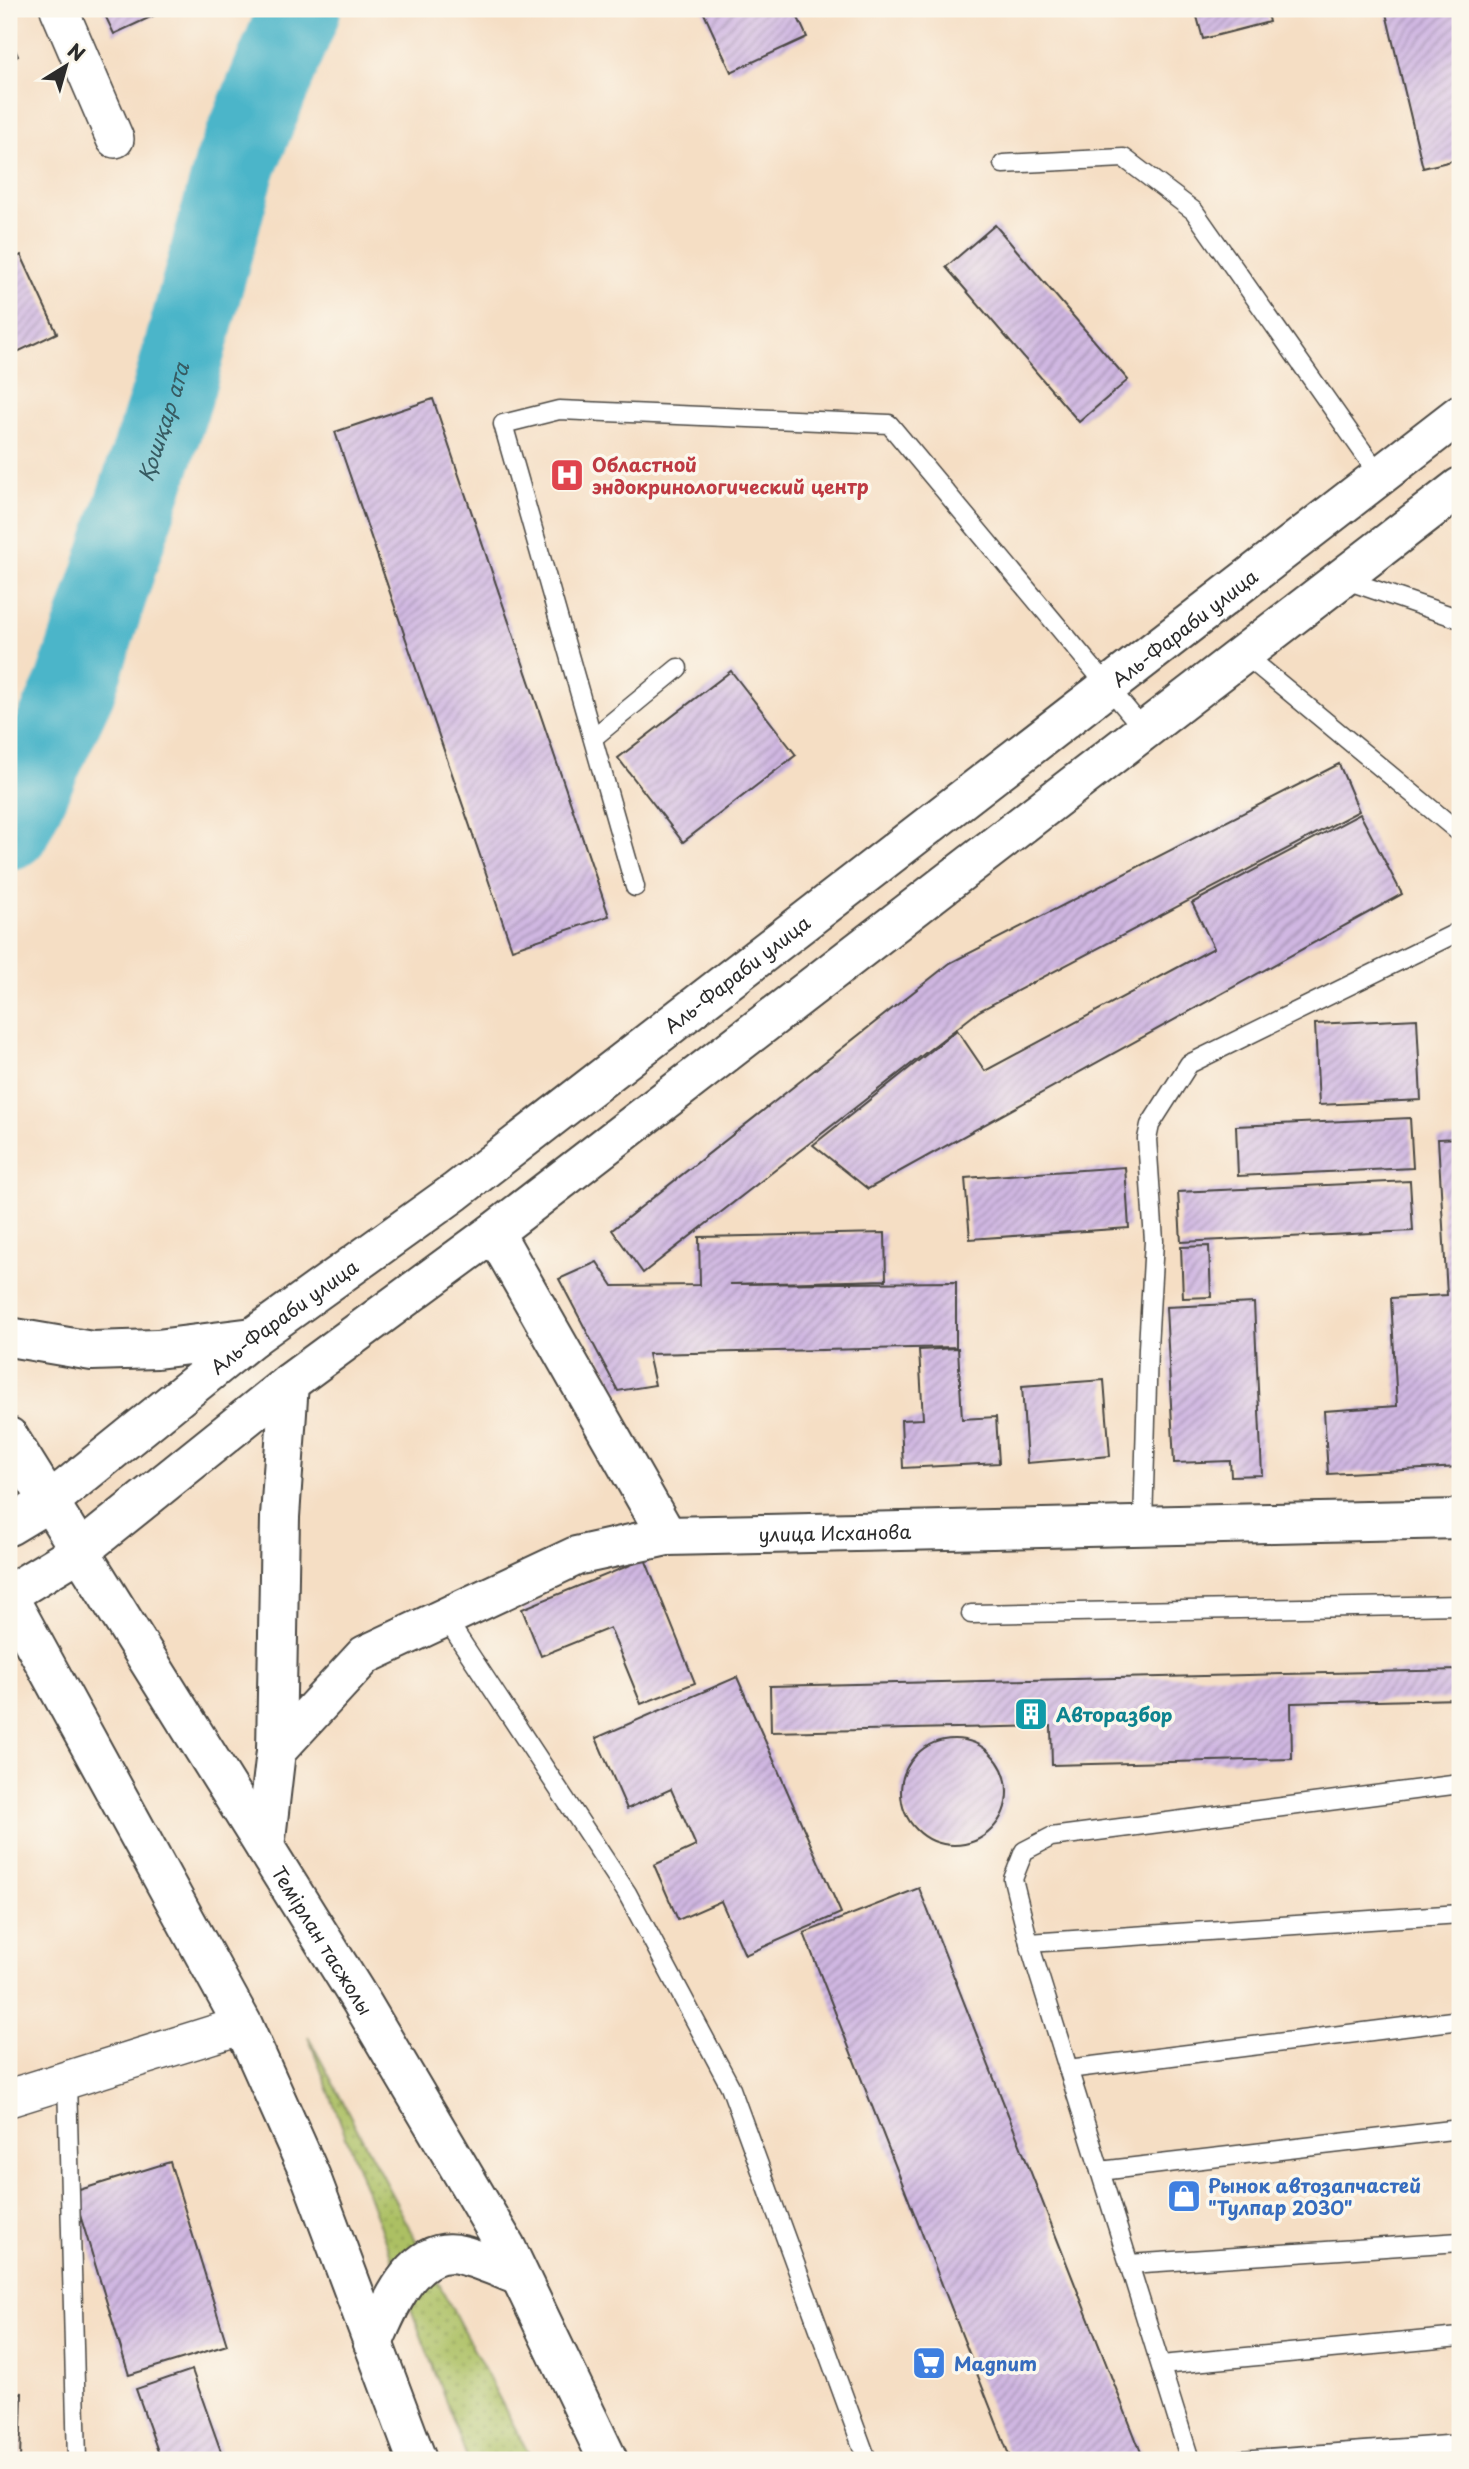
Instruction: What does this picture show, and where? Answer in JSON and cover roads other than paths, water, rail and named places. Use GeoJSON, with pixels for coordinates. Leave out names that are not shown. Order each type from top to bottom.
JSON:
{"type":"FeatureCollection","features":[{"type":"Feature","properties":{"kind":"main road","name":"Аль-Фараби улица"},"geometry":{"type":"LineString","coordinates":[[9,1526],[49,1502],[253,1337],[454,1192],[1460,414]]}},
{"type":"Feature","properties":{"kind":"main road"},"geometry":{"type":"LineString","coordinates":[[417,2460],[311,2177],[243,2025],[9,1596],[80,1550],[289,1383],[494,1232],[1460,488]]}},
{"type":"Feature","properties":{"kind":"main road"},"geometry":{"type":"LineString","coordinates":[[494,1232],[667,1536]]}},
{"type":"Feature","properties":{"kind":"main road"},"geometry":{"type":"LineString","coordinates":[[9,1336],[93,1350],[157,1349],[253,1337]]}},
{"type":"Feature","properties":{"kind":"main road"},"geometry":{"type":"LineString","coordinates":[[265,1847],[276,1751],[279,1517],[289,1383]]}},
{"type":"Feature","properties":{"kind":"main road","name":"Темірлан тасжолы"},"geometry":{"type":"LineString","coordinates":[[9,1437],[362,2003],[506,2247],[608,2460]]}},
{"type":"Feature","properties":{"kind":"main road","name":"улица Исханова"},"geometry":{"type":"LineString","coordinates":[[276,1751],[365,1655],[576,1556],[667,1536],[1460,1519]]}},
{"type":"Feature","properties":{"kind":"main road"},"geometry":{"type":"LineString","coordinates":[[373,2343],[396,2294],[416,2268],[438,2253],[461,2254],[519,2276]]}},
{"type":"Feature","properties":{"kind":"street"},"geometry":{"type":"LineString","coordinates":[[59,9],[115,139]]}},
{"type":"Feature","properties":{"kind":"street"},"geometry":{"type":"LineString","coordinates":[[9,2098],[243,2025]]}},
{"type":"Feature","properties":{"kind":"lane"},"geometry":{"type":"LineString","coordinates":[[1003,164],[1124,158],[1194,211],[1380,476]]}},
{"type":"Feature","properties":{"kind":"lane"},"geometry":{"type":"LineString","coordinates":[[635,887],[503,424],[559,410],[888,424],[1145,731]]}},
{"type":"Feature","properties":{"kind":"lane"},"geometry":{"type":"LineString","coordinates":[[1343,579],[1460,619]]}},
{"type":"Feature","properties":{"kind":"lane"},"geometry":{"type":"LineString","coordinates":[[1244,654],[1460,834]]}},
{"type":"Feature","properties":{"kind":"lane"},"geometry":{"type":"LineString","coordinates":[[593,738],[678,668]]}},
{"type":"Feature","properties":{"kind":"lane"},"geometry":{"type":"LineString","coordinates":[[1143,1525],[1154,1241],[1147,1139],[1150,1125],[1189,1064],[1460,931]]}},
{"type":"Feature","properties":{"kind":"lane"},"geometry":{"type":"LineString","coordinates":[[971,1614],[1460,1605]]}},
{"type":"Feature","properties":{"kind":"lane"},"geometry":{"type":"LineString","coordinates":[[445,1617],[627,1893],[730,2086],[867,2460]]}},
{"type":"Feature","properties":{"kind":"lane"},"geometry":{"type":"LineString","coordinates":[[1190,2460],[1029,1943],[1013,1880],[1024,1851],[1051,1837],[1460,1784]]}},
{"type":"Feature","properties":{"kind":"lane"},"geometry":{"type":"LineString","coordinates":[[1029,1943],[1460,1914]]}},
{"type":"Feature","properties":{"kind":"lane"},"geometry":{"type":"LineString","coordinates":[[1068,2069],[1460,2020]]}},
{"type":"Feature","properties":{"kind":"lane"},"geometry":{"type":"LineString","coordinates":[[67,2080],[77,2460]]}},
{"type":"Feature","properties":{"kind":"lane"},"geometry":{"type":"LineString","coordinates":[[1100,2171],[1460,2129]]}},
{"type":"Feature","properties":{"kind":"lane"},"geometry":{"type":"LineString","coordinates":[[1129,2264],[1460,2242]]}},
{"type":"Feature","properties":{"kind":"lane"},"geometry":{"type":"LineString","coordinates":[[1161,2365],[1460,2337]]}},
{"type":"Feature","properties":{"kind":"lane"},"geometry":{"type":"LineString","coordinates":[[1240,2460],[1460,2444]]}},
{"type":"Feature","properties":{"kind":"waterway","name":"Қошқар ата"},"geometry":{"type":"LineString","coordinates":[[9,829],[75,688],[172,395],[235,166],[300,9]]}},
{"type":"Feature","properties":{"kind":"place","name":"Областной эндокринологический центр"},"geometry":{"type":"Point","coordinates":[567,475]}},
{"type":"Feature","properties":{"kind":"place","name":"Авторазбор"},"geometry":{"type":"Point","coordinates":[1031,1714]}},
{"type":"Feature","properties":{"kind":"place","name":"Рынок автозапчастей \"Тулпар 2030\""},"geometry":{"type":"Point","coordinates":[1184,2196]}},
{"type":"Feature","properties":{"kind":"place","name":"Magnum"},"geometry":{"type":"Point","coordinates":[929,2363]}}]}
